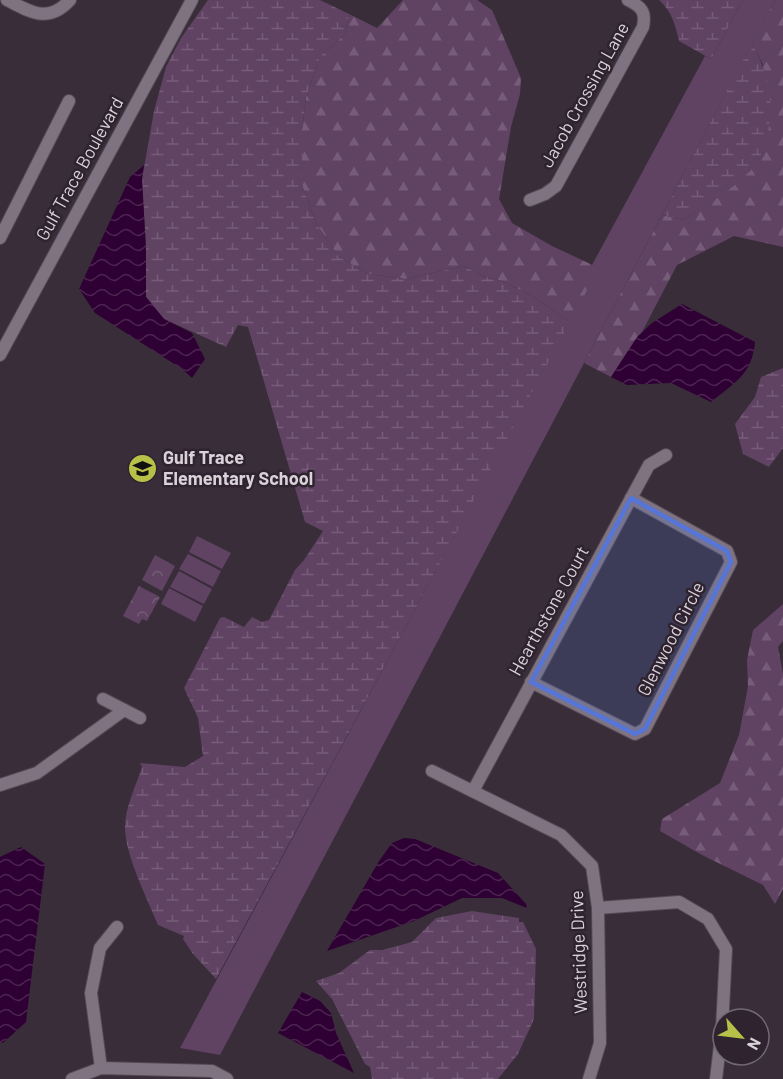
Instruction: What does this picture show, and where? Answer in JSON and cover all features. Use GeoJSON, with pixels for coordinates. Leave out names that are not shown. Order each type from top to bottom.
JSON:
{"type":"FeatureCollection","features":[{"type":"Feature","properties":{"kind":"street"},"geometry":{"type":"LineString","coordinates":[[7,0],[34,14],[45,15],[54,12],[70,0]]}},
{"type":"Feature","properties":{"kind":"street","name":"Gulf Trace Boulevard"},"geometry":{"type":"LineString","coordinates":[[0,355],[192,0]]}},
{"type":"Feature","properties":{"kind":"street","name":"Jacob Crossing Lane"},"geometry":{"type":"LineString","coordinates":[[531,200],[556,186],[643,27],[645,16],[640,6],[628,0]]}},
{"type":"Feature","properties":{"kind":"street"},"geometry":{"type":"LineString","coordinates":[[0,238],[69,101]]}},
{"type":"Feature","properties":{"kind":"street","name":"Hearthstone Court"},"geometry":{"type":"LineString","coordinates":[[473,791],[649,465],[666,455]]}},
{"type":"Feature","properties":{"kind":"street","name":"Glenwood Circle"},"geometry":{"type":"LineString","coordinates":[[531,682],[635,734],[645,729],[731,562],[728,551],[631,498]]}},
{"type":"Feature","properties":{"kind":"street"},"geometry":{"type":"LineString","coordinates":[[103,699],[140,718]]}},
{"type":"Feature","properties":{"kind":"street"},"geometry":{"type":"LineString","coordinates":[[0,785],[37,772],[124,710]]}},
{"type":"Feature","properties":{"kind":"street","name":"Westridge Drive"},"geometry":{"type":"LineString","coordinates":[[432,771],[561,836],[592,866],[598,908],[600,1043],[589,1079]]}},
{"type":"Feature","properties":{"kind":"street"},"geometry":{"type":"LineString","coordinates":[[598,908],[680,902],[708,919],[726,949],[722,1029],[716,1079]]}},
{"type":"Feature","properties":{"kind":"street"},"geometry":{"type":"LineString","coordinates":[[100,1068],[91,993],[100,948],[117,927]]}},
{"type":"Feature","properties":{"kind":"street"},"geometry":{"type":"LineString","coordinates":[[72,1079],[100,1068],[212,1071],[227,1079]]}},
{"type":"Feature","properties":{"kind":"highlighted area"},"geometry":{"type":"Polygon","coordinates":[[[631,498],[727,551],[731,562],[645,729],[635,734],[531,682],[631,498]]]}},
{"type":"Feature","properties":{"kind":"green space"},"geometry":{"type":"Polygon","coordinates":[[[208,0],[320,0],[349,14],[345,34],[320,57],[306,97],[302,130],[302,185],[316,223],[338,256],[368,274],[405,279],[464,266],[532,296],[570,322],[216,979],[193,954],[183,939],[184,936],[158,925],[137,876],[129,850],[125,827],[127,812],[142,767],[140,763],[185,767],[203,756],[198,718],[184,688],[220,618],[224,617],[244,627],[252,617],[262,622],[269,620],[295,570],[323,531],[305,522],[248,327],[238,325],[226,347],[164,319],[146,297],[142,179],[154,111],[166,67],[181,38],[208,0]]]}},
{"type":"Feature","properties":{"kind":"green space"},"geometry":{"type":"Polygon","coordinates":[[[403,0],[477,0],[492,10],[521,78],[520,94],[511,127],[499,199],[512,223],[552,246],[599,268],[570,322],[532,296],[464,266],[405,279],[368,274],[338,256],[316,223],[302,185],[302,130],[306,97],[320,57],[345,34],[349,14],[377,28],[403,0]]]}},
{"type":"Feature","properties":{"kind":"green space"},"geometry":{"type":"Polygon","coordinates":[[[659,0],[743,0],[711,59],[679,41],[672,19],[659,0]]]}},
{"type":"Feature","properties":{"kind":"green space"},"geometry":{"type":"Polygon","coordinates":[[[743,0],[775,0],[220,1055],[180,1048],[598,268],[592,265],[705,56],[711,59],[743,0]]]}},
{"type":"Feature","properties":{"kind":"green space"},"geometry":{"type":"Polygon","coordinates":[[[775,0],[783,0],[783,247],[734,236],[677,265],[642,332],[611,377],[584,363],[662,215],[684,220],[723,194],[751,170],[763,65],[752,43],[775,0]]]}},
{"type":"Feature","properties":{"kind":"green space"},"geometry":{"type":"Polygon","coordinates":[[[752,43],[763,67],[770,100],[767,137],[759,158],[751,170],[736,184],[684,220],[662,215],[752,43]]]}},
{"type":"Feature","properties":{"kind":"green space"},"geometry":{"type":"Polygon","coordinates":[[[783,368],[783,448],[769,467],[743,454],[735,424],[755,397],[761,377],[783,368]]]}},
{"type":"Feature","properties":{"kind":"green space"},"geometry":{"type":"Polygon","coordinates":[[[197,536],[231,553],[222,569],[189,552],[197,536]]]}},
{"type":"Feature","properties":{"kind":"green space"},"geometry":{"type":"Polygon","coordinates":[[[188,554],[221,571],[213,587],[179,569],[188,554]]]}},
{"type":"Feature","properties":{"kind":"green space"},"geometry":{"type":"Polygon","coordinates":[[[155,555],[175,566],[162,591],[142,580],[155,555]]]}},
{"type":"Feature","properties":{"kind":"green space"},"geometry":{"type":"Polygon","coordinates":[[[179,571],[212,589],[204,604],[170,587],[179,571]]]}},
{"type":"Feature","properties":{"kind":"green space"},"geometry":{"type":"Polygon","coordinates":[[[139,586],[160,597],[147,621],[142,619],[139,624],[123,616],[139,586]]]}},
{"type":"Feature","properties":{"kind":"green space"},"geometry":{"type":"Polygon","coordinates":[[[169,588],[203,606],[195,622],[161,604],[169,588]]]}},
{"type":"Feature","properties":{"kind":"green space"},"geometry":{"type":"Polygon","coordinates":[[[783,604],[783,641],[778,647],[783,674],[783,889],[775,904],[763,885],[660,831],[662,819],[720,783],[739,735],[748,686],[747,660],[753,630],[783,604]]]}},
{"type":"Feature","properties":{"kind":"green space"},"geometry":{"type":"Polygon","coordinates":[[[472,911],[519,918],[519,922],[523,922],[536,949],[534,1019],[518,1054],[498,1079],[372,1079],[370,1067],[365,1064],[332,999],[316,981],[339,973],[370,950],[382,950],[412,942],[436,918],[472,911]]]}},
{"type":"Feature","properties":{"kind":"water"},"geometry":{"type":"Polygon","coordinates":[[[144,165],[142,179],[146,297],[164,319],[192,333],[205,359],[192,378],[182,369],[95,313],[79,289],[130,177],[144,165]]]}},
{"type":"Feature","properties":{"kind":"water"},"geometry":{"type":"Polygon","coordinates":[[[682,304],[755,342],[746,370],[711,402],[671,383],[627,385],[611,377],[637,337],[652,323],[682,304]]]}},
{"type":"Feature","properties":{"kind":"water"},"geometry":{"type":"Polygon","coordinates":[[[404,838],[415,839],[498,873],[527,908],[502,898],[462,898],[414,921],[327,951],[379,861],[392,843],[404,838]]]}},
{"type":"Feature","properties":{"kind":"water"},"geometry":{"type":"Polygon","coordinates":[[[21,847],[45,864],[26,1022],[3,1043],[0,1042],[0,857],[21,847]]]}},
{"type":"Feature","properties":{"kind":"water"},"geometry":{"type":"Polygon","coordinates":[[[302,992],[320,1001],[331,1013],[336,1033],[354,1073],[278,1033],[302,992]]]}},
{"type":"Feature","properties":{"kind":"place","name":"Gulf Trace Elementary School"},"geometry":{"type":"Point","coordinates":[142,468]}}]}
